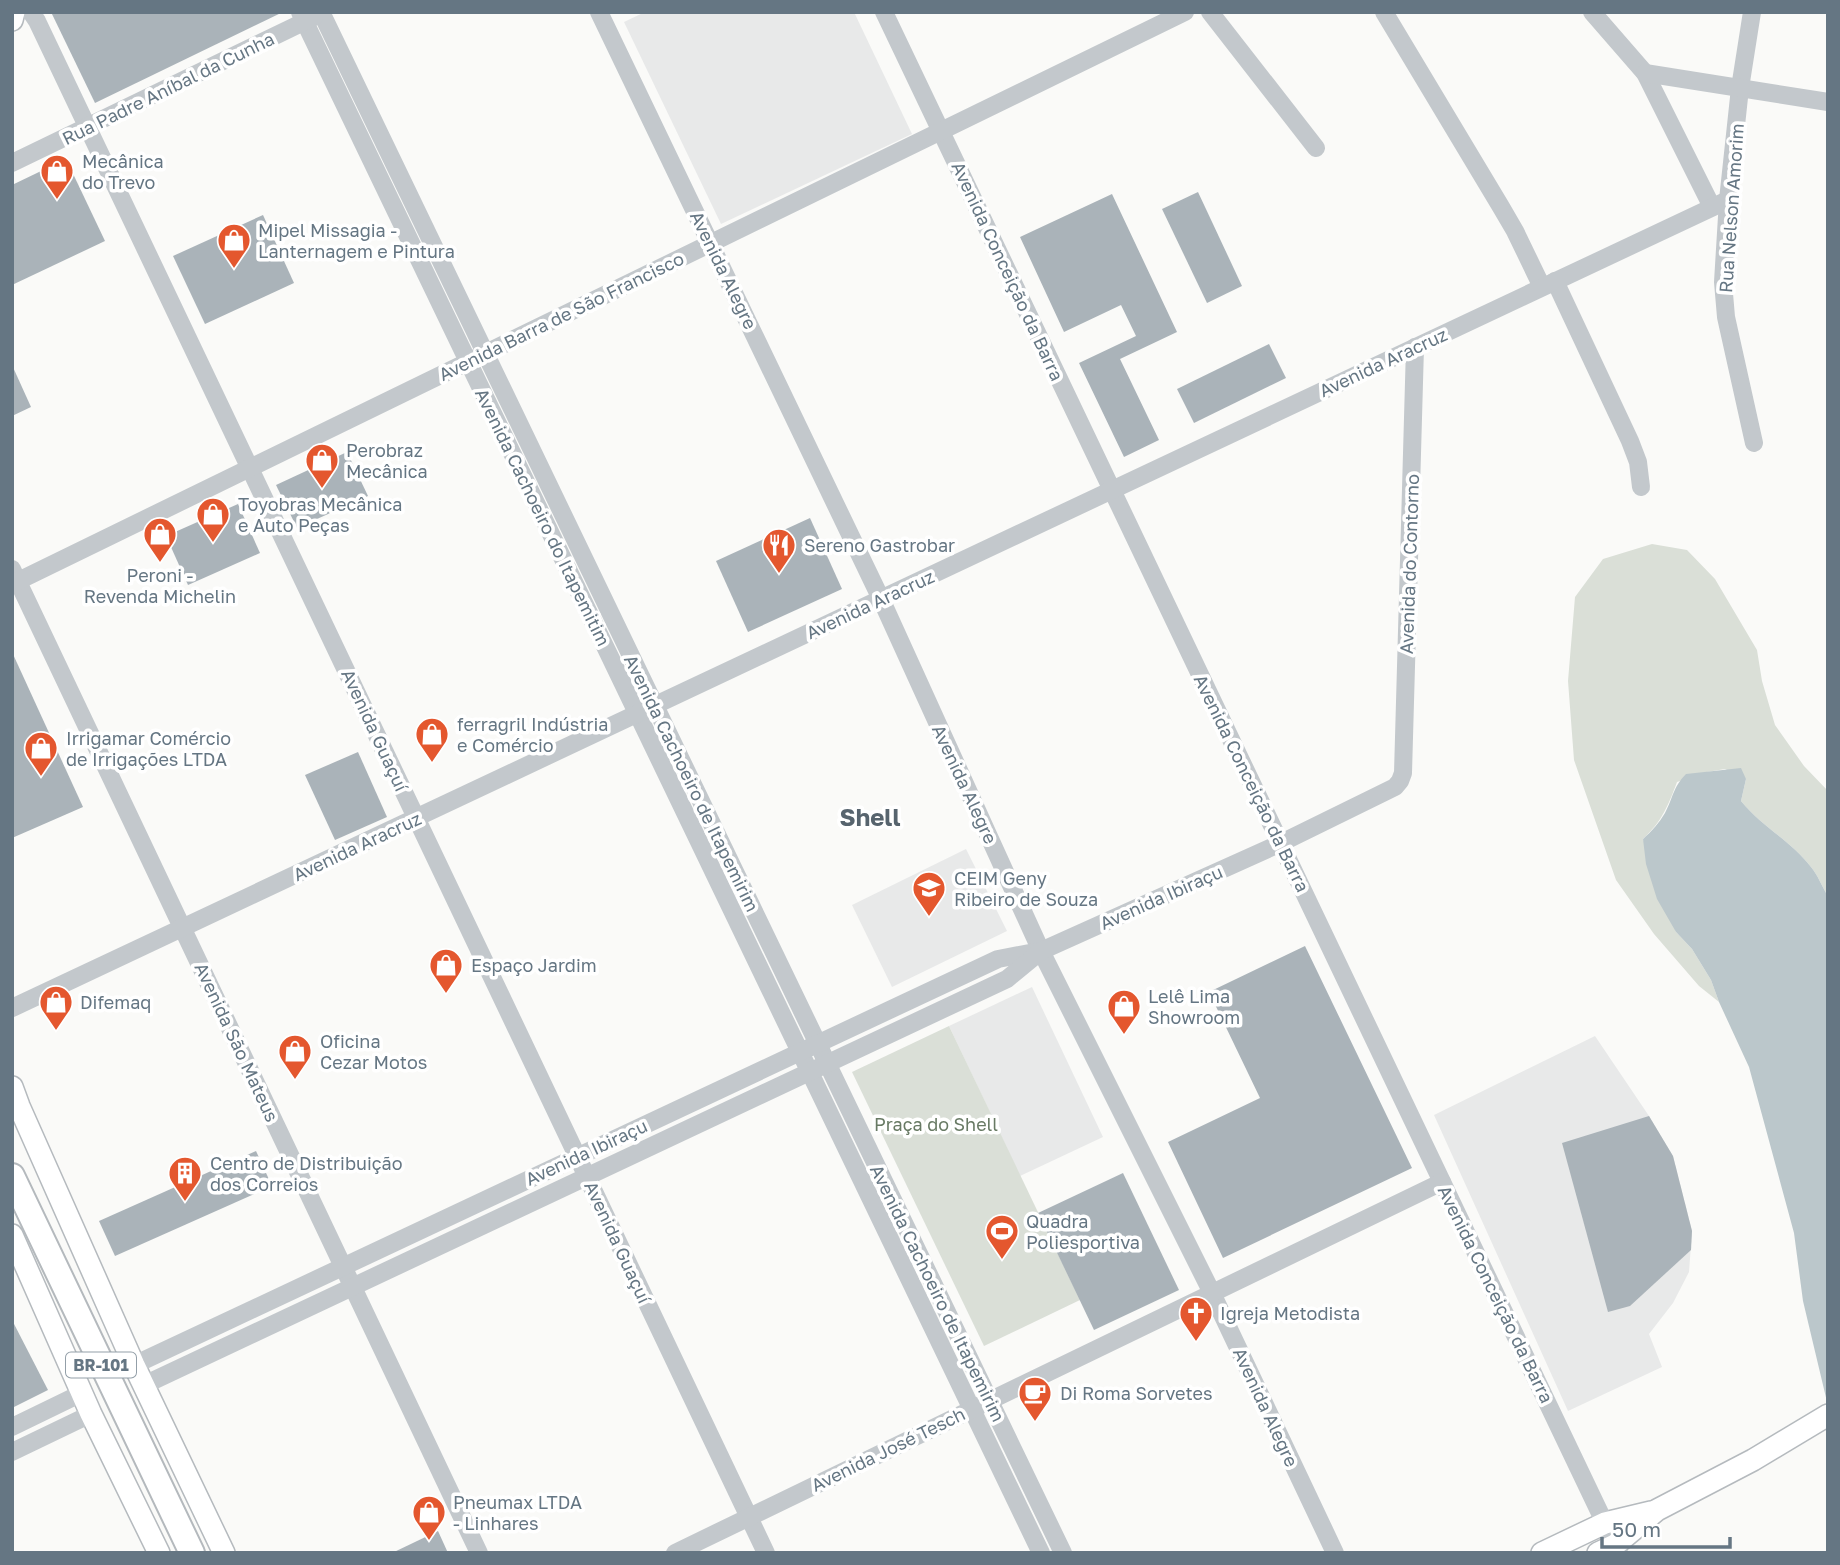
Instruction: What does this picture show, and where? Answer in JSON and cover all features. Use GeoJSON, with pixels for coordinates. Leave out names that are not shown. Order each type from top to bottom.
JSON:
{"type":"FeatureCollection","features":[{"type":"Feature","properties":{"kind":"highway","name":"BR-101"},"geometry":{"type":"LineString","coordinates":[[12,1176],[192,1553]]}},
{"type":"Feature","properties":{"kind":"main road"},"geometry":{"type":"LineString","coordinates":[[12,20],[13,12]]}},
{"type":"Feature","properties":{"kind":"main road"},"geometry":{"type":"LineString","coordinates":[[12,1087],[134,1364],[224,1553]]}},
{"type":"Feature","properties":{"kind":"main road"},"geometry":{"type":"LineString","coordinates":[[12,1235],[91,1414],[159,1553]]}},
{"type":"Feature","properties":{"kind":"main road"},"geometry":{"type":"LineString","coordinates":[[1542,1553],[1605,1523],[1657,1510],[1753,1460],[1828,1415]]}},
{"type":"Feature","properties":{"kind":"main road"},"geometry":{"type":"LineString","coordinates":[[1611,1550],[1657,1510]]}},
{"type":"Feature","properties":{"kind":"street","name":"Avenida Alegre"},"geometry":{"type":"LineString","coordinates":[[599,12],[881,599],[1041,951],[1212,1293],[1335,1553]]}},
{"type":"Feature","properties":{"kind":"street","name":"Avenida Conceição da Barra"},"geometry":{"type":"LineString","coordinates":[[884,12],[1605,1523],[1611,1550]]}},
{"type":"Feature","properties":{"kind":"street","name":"Avenida Barra de São Francisco"},"geometry":{"type":"LineString","coordinates":[[14,578],[250,468],[1185,12]]}},
{"type":"Feature","properties":{"kind":"street"},"geometry":{"type":"LineString","coordinates":[[1210,12],[1316,148]]}},
{"type":"Feature","properties":{"kind":"street"},"geometry":{"type":"LineString","coordinates":[[1384,12],[1548,284],[1630,441],[1638,462],[1641,487]]}},
{"type":"Feature","properties":{"kind":"street"},"geometry":{"type":"LineString","coordinates":[[1592,12],[1646,73],[1720,203]]}},
{"type":"Feature","properties":{"kind":"street","name":"Rua Nelson Amorim"},"geometry":{"type":"LineString","coordinates":[[1752,12],[1720,203],[1726,317],[1754,443]]}},
{"type":"Feature","properties":{"kind":"street","name":"Rua Padre Aníbal da Cunha"},"geometry":{"type":"LineString","coordinates":[[12,163],[314,14]]}},
{"type":"Feature","properties":{"kind":"street","name":"Avenida Cachoeiro de Itapemirim"},"geometry":{"type":"LineString","coordinates":[[314,14],[485,354],[1063,1553]]}},
{"type":"Feature","properties":{"kind":"street","name":"Avenida Cachoeiro do Itapemitim"},"geometry":{"type":"LineString","coordinates":[[314,14],[468,362],[1041,1553]]}},
{"type":"Feature","properties":{"kind":"street","name":"Avenida Guaçuí"},"geometry":{"type":"LineString","coordinates":[[34,17],[766,1553]]}},
{"type":"Feature","properties":{"kind":"street"},"geometry":{"type":"LineString","coordinates":[[1646,73],[1828,102]]}},
{"type":"Feature","properties":{"kind":"street","name":"Avenida Aracruz"},"geometry":{"type":"LineString","coordinates":[[12,1008],[1720,203]]}},
{"type":"Feature","properties":{"kind":"street","name":"Avenida do Contorno"},"geometry":{"type":"LineString","coordinates":[[1400,781],[1403,774],[1415,347]]}},
{"type":"Feature","properties":{"kind":"street","name":"Avenida São Mateus"},"geometry":{"type":"LineString","coordinates":[[14,578],[479,1553]]}},
{"type":"Feature","properties":{"kind":"street","name":"Avenida Ibiraçu"},"geometry":{"type":"LineString","coordinates":[[134,1364],[998,959],[1041,951],[1281,843],[1395,787],[1400,781]]}},
{"type":"Feature","properties":{"kind":"street","name":"Avenida Ibiraçu"},"geometry":{"type":"LineString","coordinates":[[144,1385],[1007,979],[1041,951]]}},
{"type":"Feature","properties":{"kind":"street","name":"Avenida José Tesch"},"geometry":{"type":"LineString","coordinates":[[675,1553],[1442,1182]]}},
{"type":"Feature","properties":{"kind":"street"},"geometry":{"type":"LineString","coordinates":[[12,1427],[82,1393]]}},
{"type":"Feature","properties":{"kind":"street"},"geometry":{"type":"LineString","coordinates":[[12,1452],[91,1414]]}},
{"type":"Feature","properties":{"kind":"shaded area"},"geometry":{"type":"Polygon","coordinates":[[[645,12],[854,12],[912,134],[721,224],[624,22],[645,12]]]}},
{"type":"Feature","properties":{"kind":"shaded area"},"geometry":{"type":"Polygon","coordinates":[[[1741,768],[1746,779],[1741,801],[1803,858],[1828,896],[1828,1406],[1803,1301],[1794,1233],[1749,1067],[1711,980],[1692,949],[1676,932],[1657,899],[1646,864],[1643,839],[1663,817],[1676,788],[1686,774],[1741,768]]]}},
{"type":"Feature","properties":{"kind":"shaded area","name":"CEIM Geny Ribeiro de Souza"},"geometry":{"type":"Polygon","coordinates":[[[966,849],[1007,931],[892,987],[852,905],[966,849]]]}},
{"type":"Feature","properties":{"kind":"shaded area"},"geometry":{"type":"Polygon","coordinates":[[[1032,987],[1103,1137],[1020,1176],[949,1026],[1032,987]]]}},
{"type":"Feature","properties":{"kind":"shaded area"},"geometry":{"type":"Polygon","coordinates":[[[1595,1036],[1673,1156],[1692,1231],[1689,1272],[1673,1303],[1649,1334],[1662,1367],[1568,1411],[1434,1115],[1595,1036]]]}},
{"type":"Feature","properties":{"kind":"green space"},"geometry":{"type":"Polygon","coordinates":[[[1652,544],[1687,550],[1715,579],[1757,650],[1762,681],[1775,725],[1804,766],[1828,791],[1828,896],[1803,858],[1741,801],[1746,779],[1725,769],[1677,782],[1664,813],[1643,839],[1676,932],[1692,949],[1711,980],[1719,1002],[1699,986],[1654,934],[1616,880],[1574,760],[1568,681],[1575,597],[1603,559],[1652,544]]]}},
{"type":"Feature","properties":{"kind":"green space","name":"Praça do Shell"},"geometry":{"type":"Polygon","coordinates":[[[949,1026],[1080,1300],[984,1346],[852,1072],[949,1026]]]}},
{"type":"Feature","properties":{"kind":"building"},"geometry":{"type":"Polygon","coordinates":[[[51,12],[283,12],[95,103],[51,12]]]}},
{"type":"Feature","properties":{"kind":"building","name":"Mecânica do Trevo"},"geometry":{"type":"Polygon","coordinates":[[[66,159],[105,241],[12,285],[12,185],[66,159]]]}},
{"type":"Feature","properties":{"kind":"building"},"geometry":{"type":"Polygon","coordinates":[[[1198,192],[1242,286],[1207,303],[1162,209],[1198,192]]]}},
{"type":"Feature","properties":{"kind":"building"},"geometry":{"type":"Polygon","coordinates":[[[1112,194],[1177,332],[1120,359],[1159,440],[1124,457],[1079,363],[1136,336],[1121,305],[1064,332],[1020,237],[1112,194]]]}},
{"type":"Feature","properties":{"kind":"building","name":"Mipel Missagia - Lanternagem e Pintura"},"geometry":{"type":"Polygon","coordinates":[[[263,215],[294,283],[205,324],[173,256],[263,215]]]}},
{"type":"Feature","properties":{"kind":"building"},"geometry":{"type":"Polygon","coordinates":[[[1269,344],[1286,378],[1194,423],[1177,389],[1269,344]]]}},
{"type":"Feature","properties":{"kind":"building"},"geometry":{"type":"Polygon","coordinates":[[[12,365],[31,407],[12,416],[12,365]]]}},
{"type":"Feature","properties":{"kind":"building","name":"Perobraz Mecânica"},"geometry":{"type":"Polygon","coordinates":[[[347,452],[368,496],[297,528],[276,485],[347,452]]]}},
{"type":"Feature","properties":{"kind":"building","name":"Toyobras Mecânica e Auto Peças"},"geometry":{"type":"Polygon","coordinates":[[[238,504],[260,553],[188,585],[166,536],[238,504]]]}},
{"type":"Feature","properties":{"kind":"building","name":"Sereno Gastrobar"},"geometry":{"type":"Polygon","coordinates":[[[810,518],[842,589],[748,632],[716,561],[810,518]]]}},
{"type":"Feature","properties":{"kind":"building","name":"Irrigamar Comércio de Irrigações LTDA"},"geometry":{"type":"Polygon","coordinates":[[[12,652],[83,807],[12,838],[12,652]]]}},
{"type":"Feature","properties":{"kind":"building"},"geometry":{"type":"Polygon","coordinates":[[[358,752],[387,817],[335,840],[305,775],[358,752]]]}},
{"type":"Feature","properties":{"kind":"building"},"geometry":{"type":"Polygon","coordinates":[[[1305,946],[1412,1168],[1223,1258],[1168,1142],[1260,1098],[1209,992],[1305,946]]]}},
{"type":"Feature","properties":{"kind":"building"},"geometry":{"type":"Polygon","coordinates":[[[1649,1116],[1673,1156],[1692,1231],[1691,1250],[1630,1306],[1608,1312],[1562,1143],[1649,1116]]]}},
{"type":"Feature","properties":{"kind":"building","name":"Centro de Distribuição dos Correios"},"geometry":{"type":"Polygon","coordinates":[[[256,1151],[272,1186],[115,1256],[99,1221],[256,1151]]]}},
{"type":"Feature","properties":{"kind":"building"},"geometry":{"type":"Polygon","coordinates":[[[1123,1173],[1179,1290],[1094,1330],[1038,1213],[1123,1173]]]}},
{"type":"Feature","properties":{"kind":"building"},"geometry":{"type":"Polygon","coordinates":[[[12,1320],[48,1390],[12,1408],[12,1320]]]}},
{"type":"Feature","properties":{"kind":"building","name":"Pneumax LTDA - Linhares"},"geometry":{"type":"Polygon","coordinates":[[[438,1531],[448,1553],[392,1553],[438,1531]]]}},
{"type":"Feature","properties":{"kind":"place","name":"Mecânica do Trevo"},"geometry":{"type":"Point","coordinates":[57,201]}},
{"type":"Feature","properties":{"kind":"place","name":"Mipel Missagia - Lanternagem e Pintura"},"geometry":{"type":"Point","coordinates":[234,270]}},
{"type":"Feature","properties":{"kind":"place","name":"Perobraz Mecânica"},"geometry":{"type":"Point","coordinates":[322,490]}},
{"type":"Feature","properties":{"kind":"place","name":"Toyobras Mecânica e Auto Peças"},"geometry":{"type":"Point","coordinates":[213,544]}},
{"type":"Feature","properties":{"kind":"place","name":"Peroni - Revenda Michelin"},"geometry":{"type":"Point","coordinates":[160,564]}},
{"type":"Feature","properties":{"kind":"place","name":"Sereno Gastrobar"},"geometry":{"type":"Point","coordinates":[779,575]}},
{"type":"Feature","properties":{"kind":"place","name":"ferragril Indústria e Comércio"},"geometry":{"type":"Point","coordinates":[432,764]}},
{"type":"Feature","properties":{"kind":"place","name":"Irrigamar Comércio de Irrigações LTDA"},"geometry":{"type":"Point","coordinates":[41,778]}},
{"type":"Feature","properties":{"kind":"place","name":"CEIM Geny Ribeiro de Souza"},"geometry":{"type":"Point","coordinates":[929,918]}},
{"type":"Feature","properties":{"kind":"place","name":"Espaço Jardim"},"geometry":{"type":"Point","coordinates":[446,995]}},
{"type":"Feature","properties":{"kind":"place","name":"Difemaq"},"geometry":{"type":"Point","coordinates":[56,1032]}},
{"type":"Feature","properties":{"kind":"place","name":"Lelê Lima Showroom"},"geometry":{"type":"Point","coordinates":[1124,1036]}},
{"type":"Feature","properties":{"kind":"place","name":"Oficina Cezar Motos"},"geometry":{"type":"Point","coordinates":[295,1081]}},
{"type":"Feature","properties":{"kind":"place","name":"Centro de Distribuição dos Correios"},"geometry":{"type":"Point","coordinates":[185,1203]}},
{"type":"Feature","properties":{"kind":"place","name":"Quadra Poliesportiva"},"geometry":{"type":"Point","coordinates":[1002,1261]}},
{"type":"Feature","properties":{"kind":"place","name":"Igreja Metodista"},"geometry":{"type":"Point","coordinates":[1196,1343]}},
{"type":"Feature","properties":{"kind":"place","name":"Di Roma Sorvetes"},"geometry":{"type":"Point","coordinates":[1035,1423]}},
{"type":"Feature","properties":{"kind":"place","name":"Pneumax LTDA - Linhares"},"geometry":{"type":"Point","coordinates":[429,1542]}},
{"type":"Feature","properties":{"kind":"district","name":"Shell"},"geometry":{"type":"Point","coordinates":[870,816]}}]}
